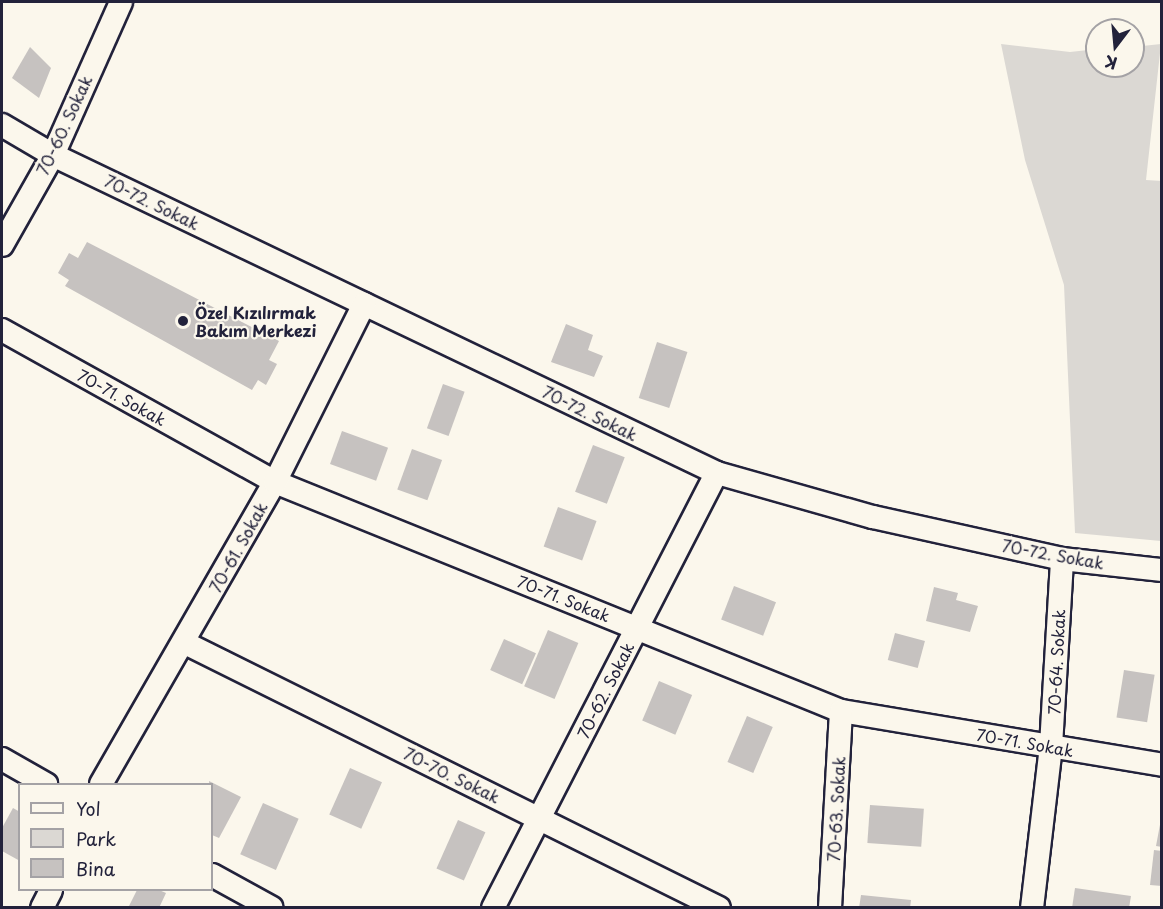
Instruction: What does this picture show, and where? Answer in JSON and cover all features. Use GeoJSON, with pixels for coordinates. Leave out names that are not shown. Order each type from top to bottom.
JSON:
{"type":"FeatureCollection","features":[{"type":"Feature","properties":{"kind":"street","name":"70-60. Sokak"},"geometry":{"type":"LineString","coordinates":[[2,245],[53,155],[121,2]]}},
{"type":"Feature","properties":{"kind":"street","name":"70-72. Sokak"},"geometry":{"type":"LineString","coordinates":[[2,125],[53,155],[717,473],[873,517],[1062,559],[1161,570]]}},
{"type":"Feature","properties":{"kind":"street","name":"70-61. Sokak"},"geometry":{"type":"LineString","coordinates":[[102,783],[275,482],[364,304]]}},
{"type":"Feature","properties":{"kind":"street","name":"70-71. Sokak"},"geometry":{"type":"LineString","coordinates":[[2,330],[275,482],[841,711],[1161,765]]}},
{"type":"Feature","properties":{"kind":"street","name":"70-62. Sokak"},"geometry":{"type":"LineString","coordinates":[[493,908],[717,473]]}},
{"type":"Feature","properties":{"kind":"street","name":"70-64. Sokak"},"geometry":{"type":"LineString","coordinates":[[1032,908],[1051,746],[1062,559]]}},
{"type":"Feature","properties":{"kind":"street","name":"70-70. Sokak"},"geometry":{"type":"LineString","coordinates":[[184,643],[719,908]]}},
{"type":"Feature","properties":{"kind":"street","name":"70-63. Sokak"},"geometry":{"type":"LineString","coordinates":[[830,908],[841,711]]}},
{"type":"Feature","properties":{"kind":"street"},"geometry":{"type":"LineString","coordinates":[[2,759],[44,783]]}},
{"type":"Feature","properties":{"kind":"street"},"geometry":{"type":"LineString","coordinates":[[213,875],[272,908]]}},
{"type":"Feature","properties":{"kind":"street"},"geometry":{"type":"LineString","coordinates":[[42,908],[50,891]]}},
{"type":"Feature","properties":{"kind":"green space"},"geometry":{"type":"Polygon","coordinates":[[[1001,44],[1070,52],[1085,50],[1085,78],[1145,78],[1145,46],[1161,44],[1146,180],[1162,181],[1161,541],[1075,533],[1064,285],[1025,160],[1001,44]]]}},
{"type":"Feature","properties":{"kind":"building"},"geometry":{"type":"Polygon","coordinates":[[[30,47],[51,68],[39,98],[12,78],[30,47]]]}},
{"type":"Feature","properties":{"kind":"building","name":"Özel Kızılırmak Bakım Merkezi"},"geometry":{"type":"Polygon","coordinates":[[[87,242],[279,341],[269,360],[277,364],[266,385],[258,380],[252,390],[65,286],[69,280],[58,273],[69,253],[78,258],[87,242]]]}},
{"type":"Feature","properties":{"kind":"building"},"geometry":{"type":"Polygon","coordinates":[[[566,324],[593,335],[588,350],[603,356],[594,377],[551,362],[566,324]]]}},
{"type":"Feature","properties":{"kind":"building"},"geometry":{"type":"Polygon","coordinates":[[[657,342],[687,352],[669,408],[639,398],[657,342]]]}},
{"type":"Feature","properties":{"kind":"building"},"geometry":{"type":"Polygon","coordinates":[[[443,384],[465,392],[449,436],[427,428],[443,384]]]}},
{"type":"Feature","properties":{"kind":"building"},"geometry":{"type":"Polygon","coordinates":[[[342,431],[388,448],[376,481],[330,464],[342,431]]]}},
{"type":"Feature","properties":{"kind":"building"},"geometry":{"type":"Polygon","coordinates":[[[593,445],[625,457],[607,504],[575,492],[593,445]]]}},
{"type":"Feature","properties":{"kind":"building"},"geometry":{"type":"Polygon","coordinates":[[[412,449],[442,460],[427,500],[397,489],[412,449]]]}},
{"type":"Feature","properties":{"kind":"building"},"geometry":{"type":"Polygon","coordinates":[[[558,507],[597,521],[582,560],[544,546],[558,507]]]}},
{"type":"Feature","properties":{"kind":"building"},"geometry":{"type":"Polygon","coordinates":[[[734,586],[776,602],[763,636],[721,620],[734,586]]]}},
{"type":"Feature","properties":{"kind":"building"},"geometry":{"type":"Polygon","coordinates":[[[934,587],[958,593],[956,600],[978,606],[970,632],[926,621],[934,587]]]}},
{"type":"Feature","properties":{"kind":"building"},"geometry":{"type":"Polygon","coordinates":[[[548,630],[578,643],[555,699],[524,686],[548,630]]]}},
{"type":"Feature","properties":{"kind":"building"},"geometry":{"type":"Polygon","coordinates":[[[895,633],[925,641],[918,668],[888,660],[895,633]]]}},
{"type":"Feature","properties":{"kind":"building"},"geometry":{"type":"Polygon","coordinates":[[[504,639],[536,653],[522,684],[490,670],[504,639]]]}},
{"type":"Feature","properties":{"kind":"building"},"geometry":{"type":"Polygon","coordinates":[[[1124,670],[1155,675],[1147,722],[1116,717],[1124,670]]]}},
{"type":"Feature","properties":{"kind":"building"},"geometry":{"type":"Polygon","coordinates":[[[659,681],[692,695],[675,735],[642,721],[659,681]]]}},
{"type":"Feature","properties":{"kind":"building"},"geometry":{"type":"Polygon","coordinates":[[[747,716],[773,727],[753,773],[727,762],[747,716]]]}},
{"type":"Feature","properties":{"kind":"building"},"geometry":{"type":"Polygon","coordinates":[[[350,768],[382,782],[361,829],[329,815],[350,768]]]}},
{"type":"Feature","properties":{"kind":"building"},"geometry":{"type":"Polygon","coordinates":[[[213,783],[241,797],[219,838],[213,835],[213,783]]]}},
{"type":"Feature","properties":{"kind":"building"},"geometry":{"type":"Polygon","coordinates":[[[263,803],[299,819],[276,870],[240,854],[263,803]]]}},
{"type":"Feature","properties":{"kind":"building"},"geometry":{"type":"Polygon","coordinates":[[[870,805],[924,809],[921,847],[867,843],[870,805]]]}},
{"type":"Feature","properties":{"kind":"building"},"geometry":{"type":"Polygon","coordinates":[[[13,808],[18,811],[18,860],[2,851],[2,828],[13,808]]]}},
{"type":"Feature","properties":{"kind":"building"},"geometry":{"type":"Polygon","coordinates":[[[1162,814],[1162,847],[1156,846],[1162,814]]]}},
{"type":"Feature","properties":{"kind":"building"},"geometry":{"type":"Polygon","coordinates":[[[458,820],[485,832],[464,881],[436,868],[458,820]]]}},
{"type":"Feature","properties":{"kind":"building"},"geometry":{"type":"Polygon","coordinates":[[[1154,850],[1162,851],[1162,886],[1150,885],[1154,850]]]}},
{"type":"Feature","properties":{"kind":"building"},"geometry":{"type":"Polygon","coordinates":[[[1075,888],[1131,896],[1129,908],[1072,908],[1075,888]]]}},
{"type":"Feature","properties":{"kind":"building"},"geometry":{"type":"Polygon","coordinates":[[[136,891],[166,893],[159,908],[128,908],[136,891]]]}},
{"type":"Feature","properties":{"kind":"building"},"geometry":{"type":"Polygon","coordinates":[[[861,895],[911,900],[910,908],[859,908],[861,895]]]}},
{"type":"Feature","properties":{"kind":"place","name":"Özel Kızılırmak Bakım Merkezi"},"geometry":{"type":"Point","coordinates":[183,321]}}]}
